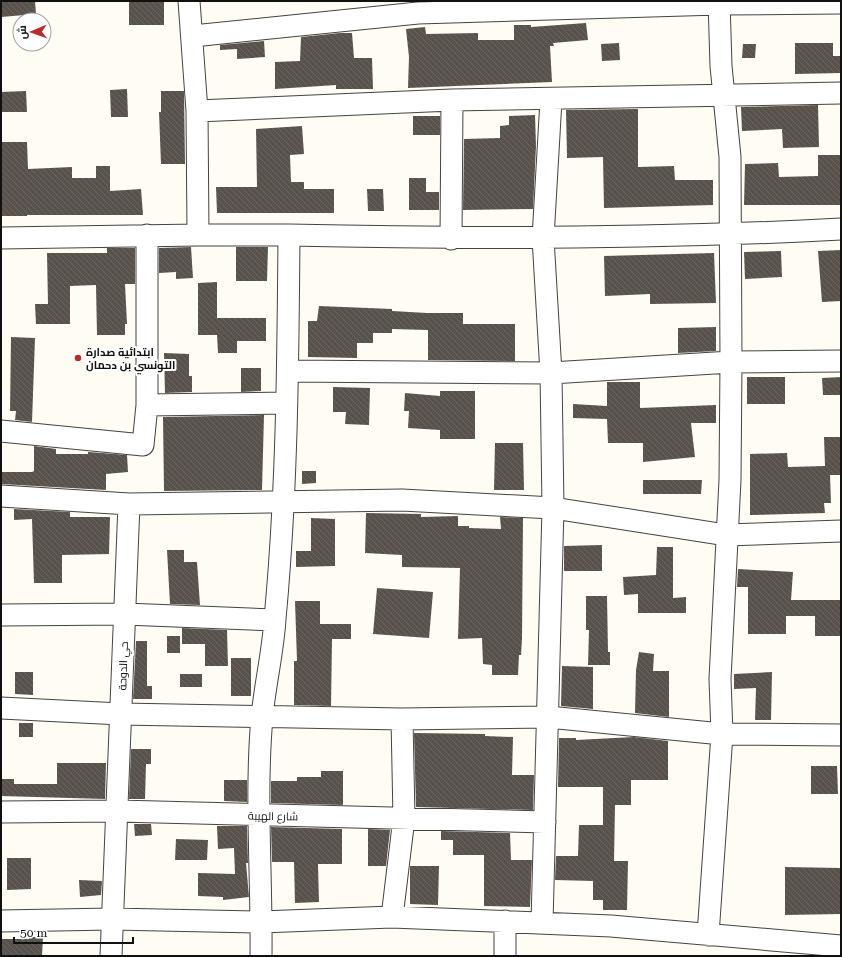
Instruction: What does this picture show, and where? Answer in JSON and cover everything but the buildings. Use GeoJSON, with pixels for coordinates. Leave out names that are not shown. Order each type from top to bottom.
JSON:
{"type":"FeatureCollection","features":[{"type":"Feature","properties":{"kind":"street"},"geometry":{"type":"LineString","coordinates":[[189,1],[193,36],[197,111],[198,235]]}},
{"type":"Feature","properties":{"kind":"street"},"geometry":{"type":"LineString","coordinates":[[193,36],[418,13],[719,3],[841,3]]}},
{"type":"Feature","properties":{"kind":"street"},"geometry":{"type":"LineString","coordinates":[[708,935],[722,734],[720,679],[726,535],[730,480],[732,362],[730,157],[724,95],[719,3]]}},
{"type":"Feature","properties":{"kind":"street"},"geometry":{"type":"LineString","coordinates":[[197,111],[452,100],[551,100],[841,93]]}},
{"type":"Feature","properties":{"kind":"street"},"geometry":{"type":"LineString","coordinates":[[451,239],[452,100]]}},
{"type":"Feature","properties":{"kind":"street"},"geometry":{"type":"LineString","coordinates":[[542,923],[553,508],[551,372],[542,238],[551,100]]}},
{"type":"Feature","properties":{"kind":"street"},"geometry":{"type":"LineString","coordinates":[[1,238],[147,235],[289,235],[451,239],[731,235],[841,229]]}},
{"type":"Feature","properties":{"kind":"street"},"geometry":{"type":"LineString","coordinates":[[1,431],[140,445],[143,444],[145,440],[147,405],[147,235]]}},
{"type":"Feature","properties":{"kind":"street"},"geometry":{"type":"LineString","coordinates":[[261,956],[258,816],[262,716],[275,620],[283,501],[288,371],[289,235]]}},
{"type":"Feature","properties":{"kind":"street"},"geometry":{"type":"LineString","coordinates":[[288,371],[551,372],[732,362],[841,362]]}},
{"type":"Feature","properties":{"kind":"street"},"geometry":{"type":"LineString","coordinates":[[147,405],[286,403]]}},
{"type":"Feature","properties":{"kind":"street"},"geometry":{"type":"LineString","coordinates":[[1,496],[129,504],[402,500],[553,508],[726,535],[841,532]]}},
{"type":"Feature","properties":{"kind":"street","name":"حي الدوحة"},"geometry":{"type":"LineString","coordinates":[[111,956],[118,811],[129,504]]}},
{"type":"Feature","properties":{"kind":"street"},"geometry":{"type":"LineString","coordinates":[[1,615],[125,614],[275,620]]}},
{"type":"Feature","properties":{"kind":"street"},"geometry":{"type":"LineString","coordinates":[[1,708],[121,714],[402,719],[548,717],[722,734],[841,735]]}},
{"type":"Feature","properties":{"kind":"street"},"geometry":{"type":"LineString","coordinates":[[392,917],[404,818],[402,719]]}},
{"type":"Feature","properties":{"kind":"street","name":"شارع الهيبة"},"geometry":{"type":"LineString","coordinates":[[1,812],[118,811],[258,816],[545,822]]}},
{"type":"Feature","properties":{"kind":"street"},"geometry":{"type":"LineString","coordinates":[[1,921],[112,919],[261,922],[392,917],[611,926],[841,946]]}},
{"type":"Feature","properties":{"kind":"street"},"geometry":{"type":"LineString","coordinates":[[505,921],[506,956]]}},
{"type":"Feature","properties":{"kind":"place","name":"ابتدائية صدارة التونسي بن دحمان"},"geometry":{"type":"Point","coordinates":[78,358]}}]}
